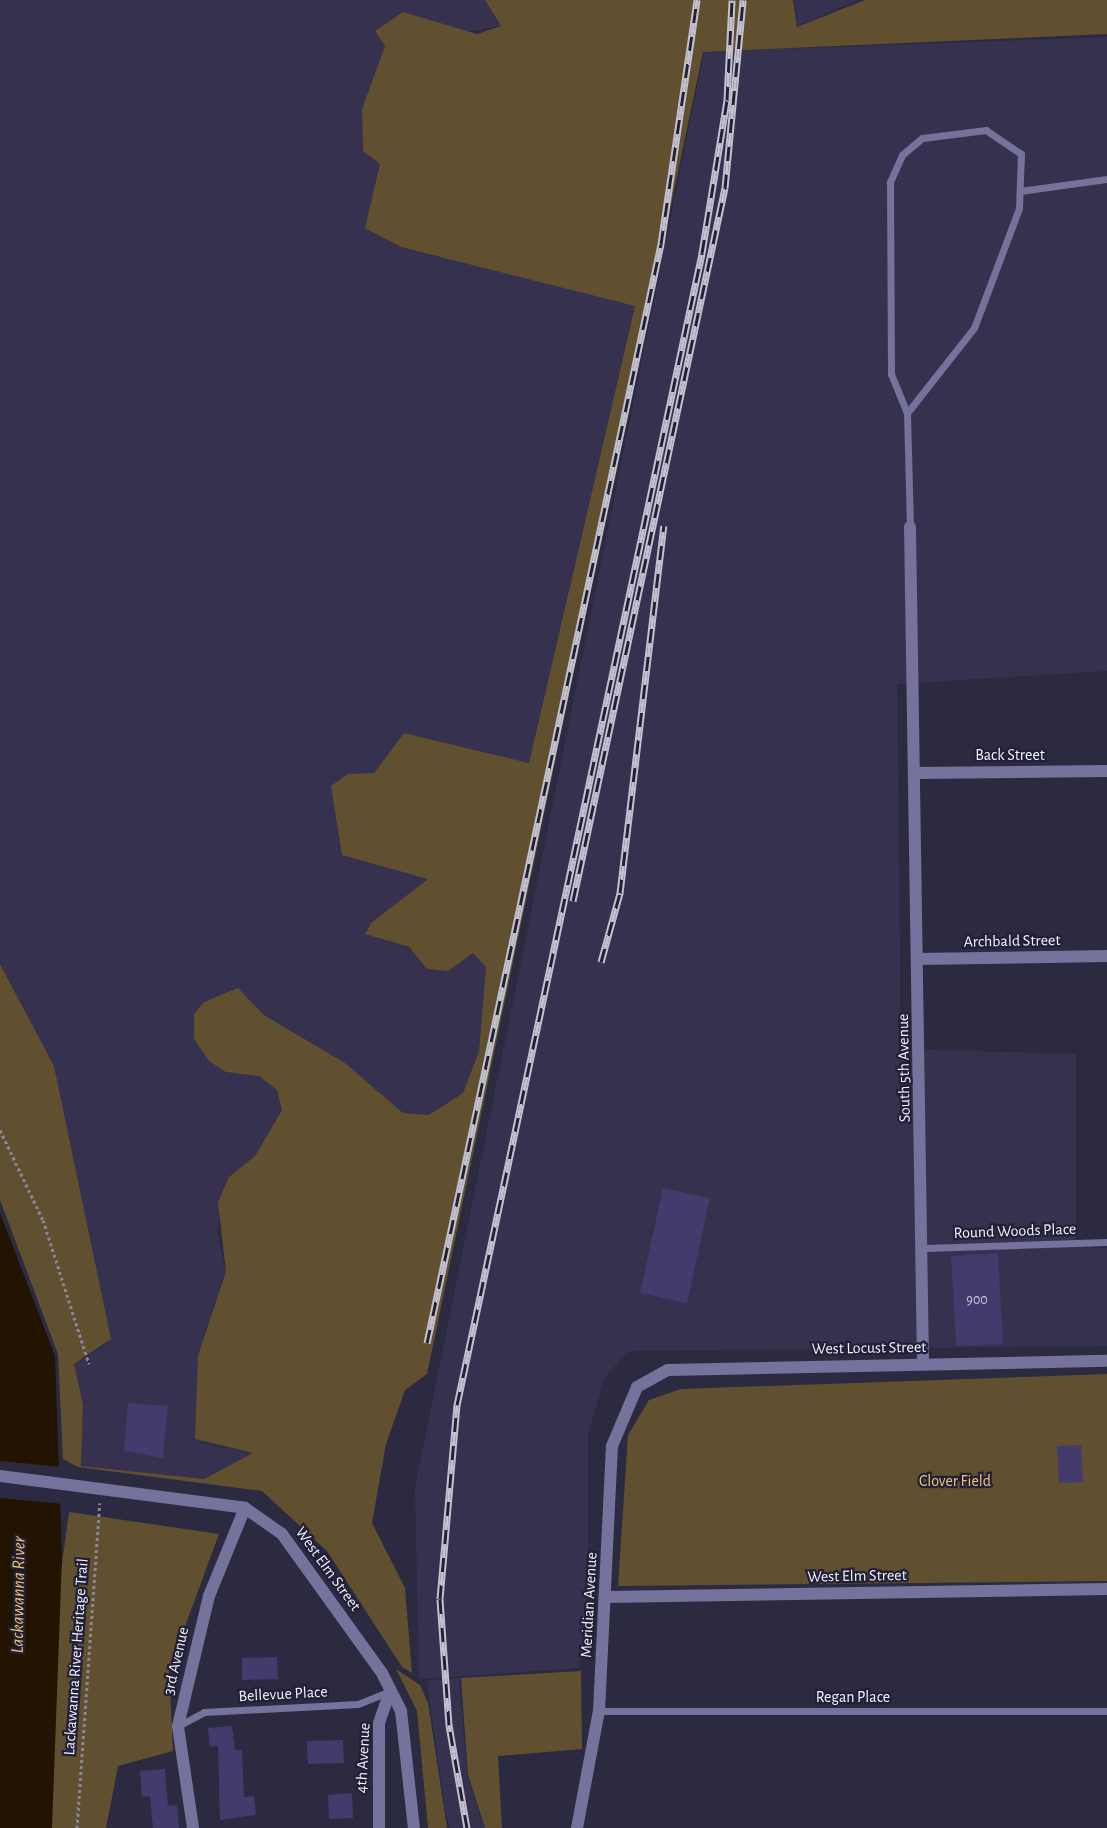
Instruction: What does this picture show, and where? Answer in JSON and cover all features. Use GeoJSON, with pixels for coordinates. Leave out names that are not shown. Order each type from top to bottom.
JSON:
{"type":"FeatureCollection","features":[{"type":"Feature","properties":{"kind":"street","name":"South 5th Avenue"},"geometry":{"type":"LineString","coordinates":[[910,527],[925,1248],[923,1363]]}},
{"type":"Feature","properties":{"kind":"street","name":"Back Street"},"geometry":{"type":"LineString","coordinates":[[914,773],[1107,771]]}},
{"type":"Feature","properties":{"kind":"street","name":"Archbald Street"},"geometry":{"type":"LineString","coordinates":[[918,958],[1107,956]]}},
{"type":"Feature","properties":{"kind":"street","name":"West Locust Street"},"geometry":{"type":"LineString","coordinates":[[637,1387],[669,1370],[1107,1361]]}},
{"type":"Feature","properties":{"kind":"street","name":"Meridian Avenue"},"geometry":{"type":"LineString","coordinates":[[577,1828],[599,1711],[607,1597],[612,1446],[637,1387]]}},
{"type":"Feature","properties":{"kind":"street","name":"West Elm Street"},"geometry":{"type":"LineString","coordinates":[[0,1476],[245,1508],[282,1534],[390,1691],[401,1711],[414,1828]]}},
{"type":"Feature","properties":{"kind":"street","name":"3rd Avenue"},"geometry":{"type":"LineString","coordinates":[[193,1828],[178,1726],[209,1596],[245,1508]]}},
{"type":"Feature","properties":{"kind":"street","name":"West Elm Street"},"geometry":{"type":"LineString","coordinates":[[607,1597],[1107,1589]]}},
{"type":"Feature","properties":{"kind":"street","name":"4th Avenue"},"geometry":{"type":"LineString","coordinates":[[379,1828],[379,1723],[390,1691]]}},
{"type":"Feature","properties":{"kind":"lane"},"geometry":{"type":"LineString","coordinates":[[907,412],[974,328],[1019,208],[1022,154],[986,130],[922,138],[902,155],[891,182],[891,374],[907,412],[910,527]]}},
{"type":"Feature","properties":{"kind":"lane"},"geometry":{"type":"LineString","coordinates":[[1020,191],[1107,179]]}},
{"type":"Feature","properties":{"kind":"lane","name":"Round Woods Place"},"geometry":{"type":"LineString","coordinates":[[925,1248],[1107,1242]]}},
{"type":"Feature","properties":{"kind":"lane","name":"Bellevue Place"},"geometry":{"type":"LineString","coordinates":[[178,1726],[204,1712],[358,1704],[390,1691]]}},
{"type":"Feature","properties":{"kind":"lane","name":"Regan Place"},"geometry":{"type":"LineString","coordinates":[[599,1711],[1107,1711]]}},
{"type":"Feature","properties":{"kind":"path"},"geometry":{"type":"LineString","coordinates":[[0,1130],[43,1220],[90,1364]]}},
{"type":"Feature","properties":{"kind":"path","name":"Lackawanna River Heritage Trail"},"geometry":{"type":"LineString","coordinates":[[76,1828],[102,1489]]}},
{"type":"Feature","properties":{"kind":"shaded area"},"geometry":{"type":"Polygon","coordinates":[[[0,0],[485,0],[501,26],[385,46],[362,109],[363,151],[380,164],[366,228],[401,247],[635,305],[529,763],[404,733],[374,773],[348,774],[428,879],[371,923],[366,934],[409,948],[427,969],[448,970],[474,953],[486,967],[479,1051],[463,1093],[429,1115],[403,1113],[345,1063],[264,1015],[238,988],[226,1072],[259,1076],[277,1090],[282,1110],[255,1157],[229,1177],[217,1230],[226,1272],[201,1443],[254,1453],[204,1479],[81,1466],[83,1404],[74,1364],[108,1343],[54,1066],[0,964],[0,0]]]}},
{"type":"Feature","properties":{"kind":"shaded area"},"geometry":{"type":"Polygon","coordinates":[[[794,0],[858,0],[798,26],[794,0]]]}},
{"type":"Feature","properties":{"kind":"shaded area"},"geometry":{"type":"Polygon","coordinates":[[[1107,37],[1107,671],[897,684],[901,1049],[1076,1054],[1076,1247],[1107,1248],[1107,1346],[629,1351],[604,1378],[588,1436],[588,1581],[580,1668],[419,1679],[415,1488],[704,52],[1107,37]]]}},
{"type":"Feature","properties":{"kind":"shaded area"},"geometry":{"type":"Polygon","coordinates":[[[459,1678],[467,1775],[484,1828],[450,1828],[445,1809],[427,1681],[459,1678]]]}},
{"type":"Feature","properties":{"kind":"green space"},"geometry":{"type":"Polygon","coordinates":[[[485,0],[793,0],[797,27],[865,0],[1107,0],[1107,34],[703,52],[427,1374],[405,1390],[386,1444],[372,1523],[405,1588],[412,1673],[402,1667],[327,1551],[262,1491],[78,1467],[63,1459],[58,1354],[0,1200],[0,964],[54,1066],[111,1339],[74,1364],[83,1404],[81,1466],[204,1479],[253,1453],[195,1439],[198,1356],[226,1272],[218,1202],[229,1177],[255,1156],[282,1110],[277,1090],[259,1076],[226,1072],[209,1061],[194,1039],[194,1014],[204,1002],[238,988],[264,1015],[345,1063],[403,1113],[429,1115],[463,1093],[479,1051],[486,967],[473,953],[448,971],[427,969],[409,947],[365,934],[371,923],[428,879],[342,855],[331,786],[348,774],[374,773],[404,733],[529,763],[635,306],[401,247],[365,228],[380,164],[363,151],[362,109],[385,46],[375,31],[403,12],[477,34],[501,26],[485,0]]]}},
{"type":"Feature","properties":{"kind":"green space","name":"Clover Field"},"geometry":{"type":"Polygon","coordinates":[[[1107,1374],[1107,1581],[618,1586],[628,1435],[649,1400],[681,1389],[1107,1374]]]}},
{"type":"Feature","properties":{"kind":"green space"},"geometry":{"type":"Polygon","coordinates":[[[69,1512],[219,1534],[169,1670],[173,1751],[118,1766],[106,1828],[41,1828],[50,1653],[69,1512]]]}},
{"type":"Feature","properties":{"kind":"green space"},"geometry":{"type":"Polygon","coordinates":[[[396,1669],[420,1685],[428,1703],[447,1828],[428,1828],[417,1711],[396,1669]]]}},
{"type":"Feature","properties":{"kind":"green space"},"geometry":{"type":"Polygon","coordinates":[[[581,1671],[582,1749],[498,1756],[502,1828],[485,1828],[468,1775],[461,1678],[581,1671]]]}},
{"type":"Feature","properties":{"kind":"water","name":"Lackawanna River"},"geometry":{"type":"Polygon","coordinates":[[[0,1213],[55,1356],[62,1557],[52,1828],[0,1828],[0,1213]]]}},
{"type":"Feature","properties":{"kind":"pier"},"geometry":{"type":"Polygon","coordinates":[[[0,1461],[62,1467],[63,1504],[0,1498],[0,1461]]]}},
{"type":"Feature","properties":{"kind":"building"},"geometry":{"type":"Polygon","coordinates":[[[663,1188],[710,1198],[687,1303],[640,1293],[663,1188]]]}},
{"type":"Feature","properties":{"kind":"building"},"geometry":{"type":"Polygon","coordinates":[[[998,1253],[1003,1344],[956,1346],[951,1256],[998,1253]]]}},
{"type":"Feature","properties":{"kind":"building"},"geometry":{"type":"Polygon","coordinates":[[[128,1403],[168,1406],[163,1458],[124,1451],[128,1403]]]}},
{"type":"Feature","properties":{"kind":"building"},"geometry":{"type":"Polygon","coordinates":[[[1081,1445],[1083,1482],[1059,1483],[1057,1446],[1081,1445]]]}},
{"type":"Feature","properties":{"kind":"building"},"geometry":{"type":"Polygon","coordinates":[[[277,1657],[278,1679],[242,1680],[242,1658],[277,1657]]]}},
{"type":"Feature","properties":{"kind":"building"},"geometry":{"type":"Polygon","coordinates":[[[232,1726],[235,1750],[242,1750],[244,1797],[254,1796],[256,1815],[220,1820],[218,1746],[210,1747],[208,1728],[232,1726]]]}},
{"type":"Feature","properties":{"kind":"building"},"geometry":{"type":"Polygon","coordinates":[[[343,1740],[344,1763],[308,1764],[307,1741],[343,1740]]]}},
{"type":"Feature","properties":{"kind":"building"},"geometry":{"type":"Polygon","coordinates":[[[165,1769],[168,1806],[177,1805],[179,1828],[153,1828],[150,1796],[142,1797],[140,1771],[165,1769]]]}},
{"type":"Feature","properties":{"kind":"building"},"geometry":{"type":"Polygon","coordinates":[[[352,1793],[353,1818],[329,1819],[328,1795],[352,1793]]]}},
{"type":"Feature","properties":{"kind":"railway"},"geometry":{"type":"LineString","coordinates":[[427,1343],[661,244],[697,0]]}},
{"type":"Feature","properties":{"kind":"railway"},"geometry":{"type":"LineString","coordinates":[[467,1828],[449,1725],[440,1599],[457,1405],[702,253],[727,100],[732,0]]}},
{"type":"Feature","properties":{"kind":"railway"},"geometry":{"type":"LineString","coordinates":[[573,901],[725,188],[743,0]]}},
{"type":"Feature","properties":{"kind":"railway"},"geometry":{"type":"LineString","coordinates":[[601,962],[620,893],[664,526]]}}]}
